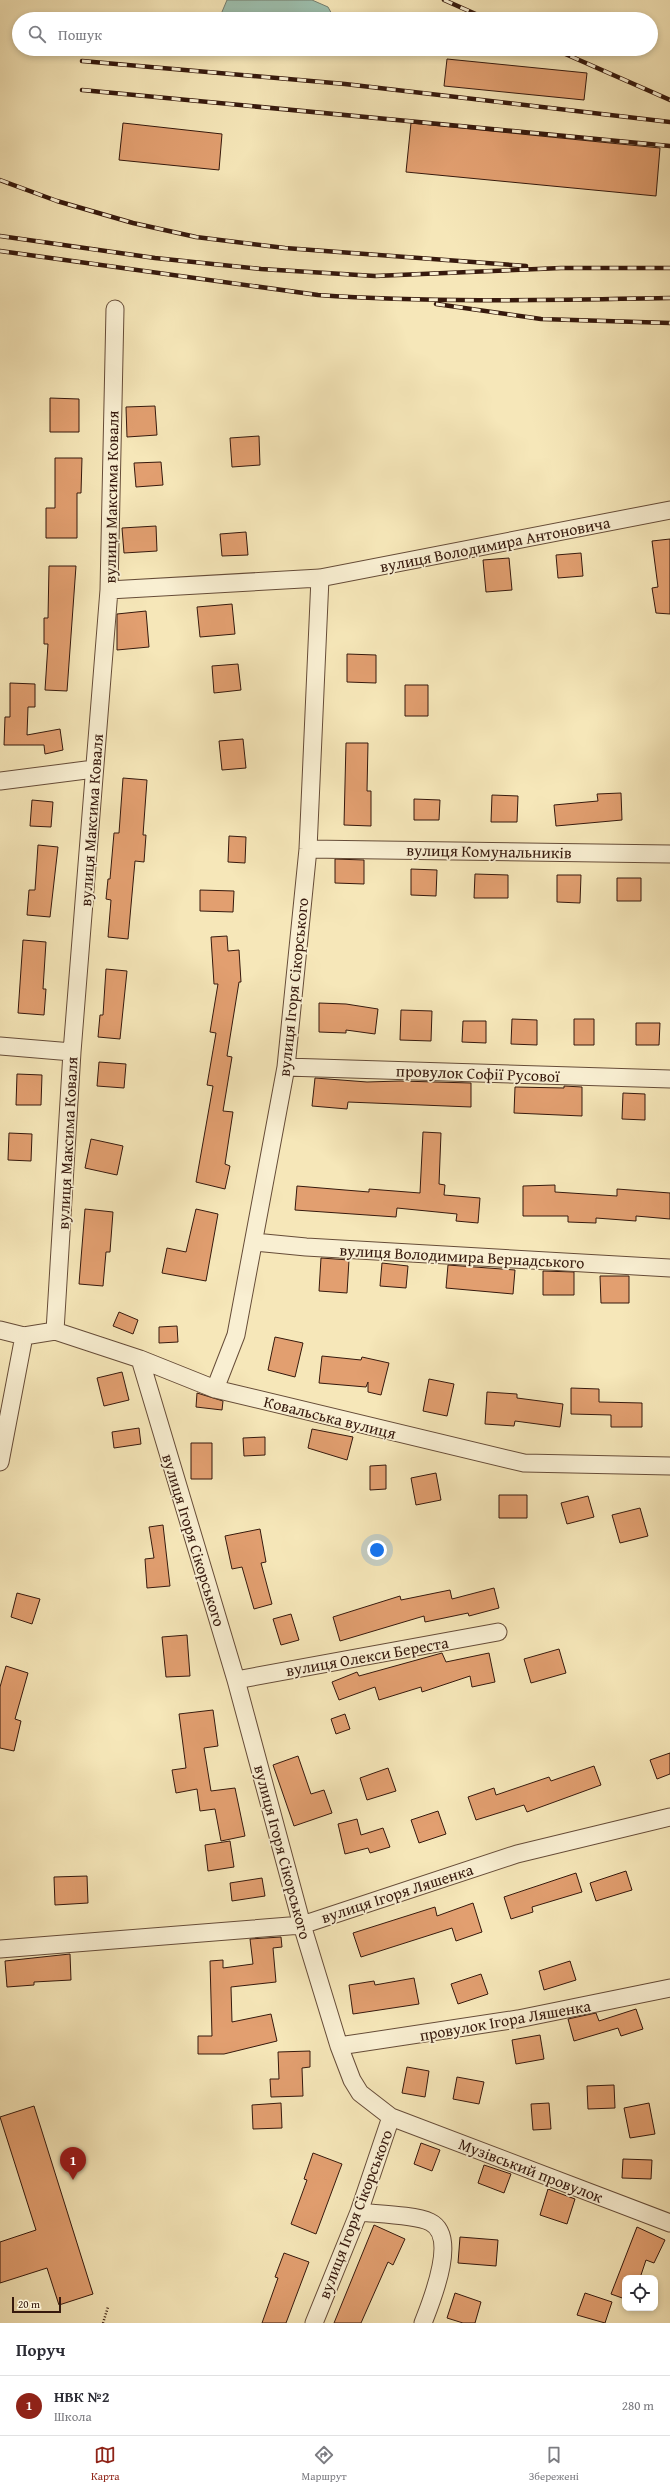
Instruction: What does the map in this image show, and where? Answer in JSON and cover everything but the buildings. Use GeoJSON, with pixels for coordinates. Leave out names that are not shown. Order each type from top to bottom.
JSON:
{"type":"FeatureCollection","features":[{"type":"Feature","properties":{"kind":"street","name":"вулиця Максима Коваля"},"geometry":{"type":"LineString","coordinates":[[55,1331],[72,1052],[109,590],[116,309]]}},
{"type":"Feature","properties":{"kind":"street","name":"вулиця Володимира Антоновича"},"geometry":{"type":"LineString","coordinates":[[109,590],[320,578],[670,510]]}},
{"type":"Feature","properties":{"kind":"street","name":"вулиця Ігоря Сікорського"},"geometry":{"type":"LineString","coordinates":[[215,1389],[236,1335],[286,1067],[308,849],[320,578]]}},
{"type":"Feature","properties":{"kind":"street"},"geometry":{"type":"LineString","coordinates":[[0,780],[94,769]]}},
{"type":"Feature","properties":{"kind":"street","name":"вулиця Комунальників"},"geometry":{"type":"LineString","coordinates":[[308,849],[670,854]]}},
{"type":"Feature","properties":{"kind":"street"},"geometry":{"type":"LineString","coordinates":[[0,1046],[72,1052]]}},
{"type":"Feature","properties":{"kind":"street","name":"провулок Софії Русової"},"geometry":{"type":"LineString","coordinates":[[286,1067],[670,1079]]}},
{"type":"Feature","properties":{"kind":"street","name":"вулиця Володимира Вернадського"},"geometry":{"type":"LineString","coordinates":[[254,1242],[306,1247],[670,1268]]}},
{"type":"Feature","properties":{"kind":"street","name":"Ковальська вулиця"},"geometry":{"type":"LineString","coordinates":[[0,1330],[24,1336],[55,1331],[140,1359],[215,1389],[524,1463],[670,1466]]}},
{"type":"Feature","properties":{"kind":"street"},"geometry":{"type":"LineString","coordinates":[[0,1462],[24,1336]]}},
{"type":"Feature","properties":{"kind":"street","name":"вулиця Ігоря Сікорського"},"geometry":{"type":"LineString","coordinates":[[140,1359],[236,1680],[302,1925],[339,2046],[352,2080],[360,2093],[391,2117],[359,2212],[314,2323]]}},
{"type":"Feature","properties":{"kind":"street","name":"вулиця Олекси Береста"},"geometry":{"type":"LineString","coordinates":[[236,1680],[498,1632]]}},
{"type":"Feature","properties":{"kind":"street","name":"вулиця Ігоря Ляшенка"},"geometry":{"type":"LineString","coordinates":[[0,1949],[302,1925],[517,1854],[670,1817]]}},
{"type":"Feature","properties":{"kind":"street","name":"провулок Ігора Ляшенка"},"geometry":{"type":"LineString","coordinates":[[339,2046],[518,2019],[670,1988]]}},
{"type":"Feature","properties":{"kind":"street","name":"Музівський провулок"},"geometry":{"type":"LineString","coordinates":[[391,2117],[670,2222]]}},
{"type":"Feature","properties":{"kind":"street"},"geometry":{"type":"LineString","coordinates":[[359,2212],[425,2221],[437,2229],[442,2245],[440,2272],[423,2323]]}},
{"type":"Feature","properties":{"kind":"path"},"geometry":{"type":"LineString","coordinates":[[102,2323],[108,2307]]}},
{"type":"Feature","properties":{"kind":"shaded area"},"geometry":{"type":"Polygon","coordinates":[[[227,0],[312,0],[328,7],[331,12],[222,12],[227,0]]]}},
{"type":"Feature","properties":{"kind":"railway"},"geometry":{"type":"LineString","coordinates":[[444,0],[471,12]]}},
{"type":"Feature","properties":{"kind":"railway"},"geometry":{"type":"LineString","coordinates":[[570,56],[670,100]]}},
{"type":"Feature","properties":{"kind":"railway"},"geometry":{"type":"LineString","coordinates":[[82,61],[345,84],[670,122]]}},
{"type":"Feature","properties":{"kind":"railway"},"geometry":{"type":"LineString","coordinates":[[82,90],[670,146]]}},
{"type":"Feature","properties":{"kind":"railway"},"geometry":{"type":"LineString","coordinates":[[0,180],[57,201],[133,223],[196,237],[285,248],[526,266]]}},
{"type":"Feature","properties":{"kind":"railway"},"geometry":{"type":"LineString","coordinates":[[0,236],[155,258],[261,269],[375,276],[561,268],[670,268]]}},
{"type":"Feature","properties":{"kind":"railway"},"geometry":{"type":"LineString","coordinates":[[0,251],[318,295],[362,298],[450,300],[670,298]]}},
{"type":"Feature","properties":{"kind":"railway"},"geometry":{"type":"LineString","coordinates":[[436,304],[541,319],[670,323]]}},
{"type":"Feature","properties":{"kind":"place","name":"НВК №2"},"geometry":{"type":"Point","coordinates":[73,2180]}}]}
